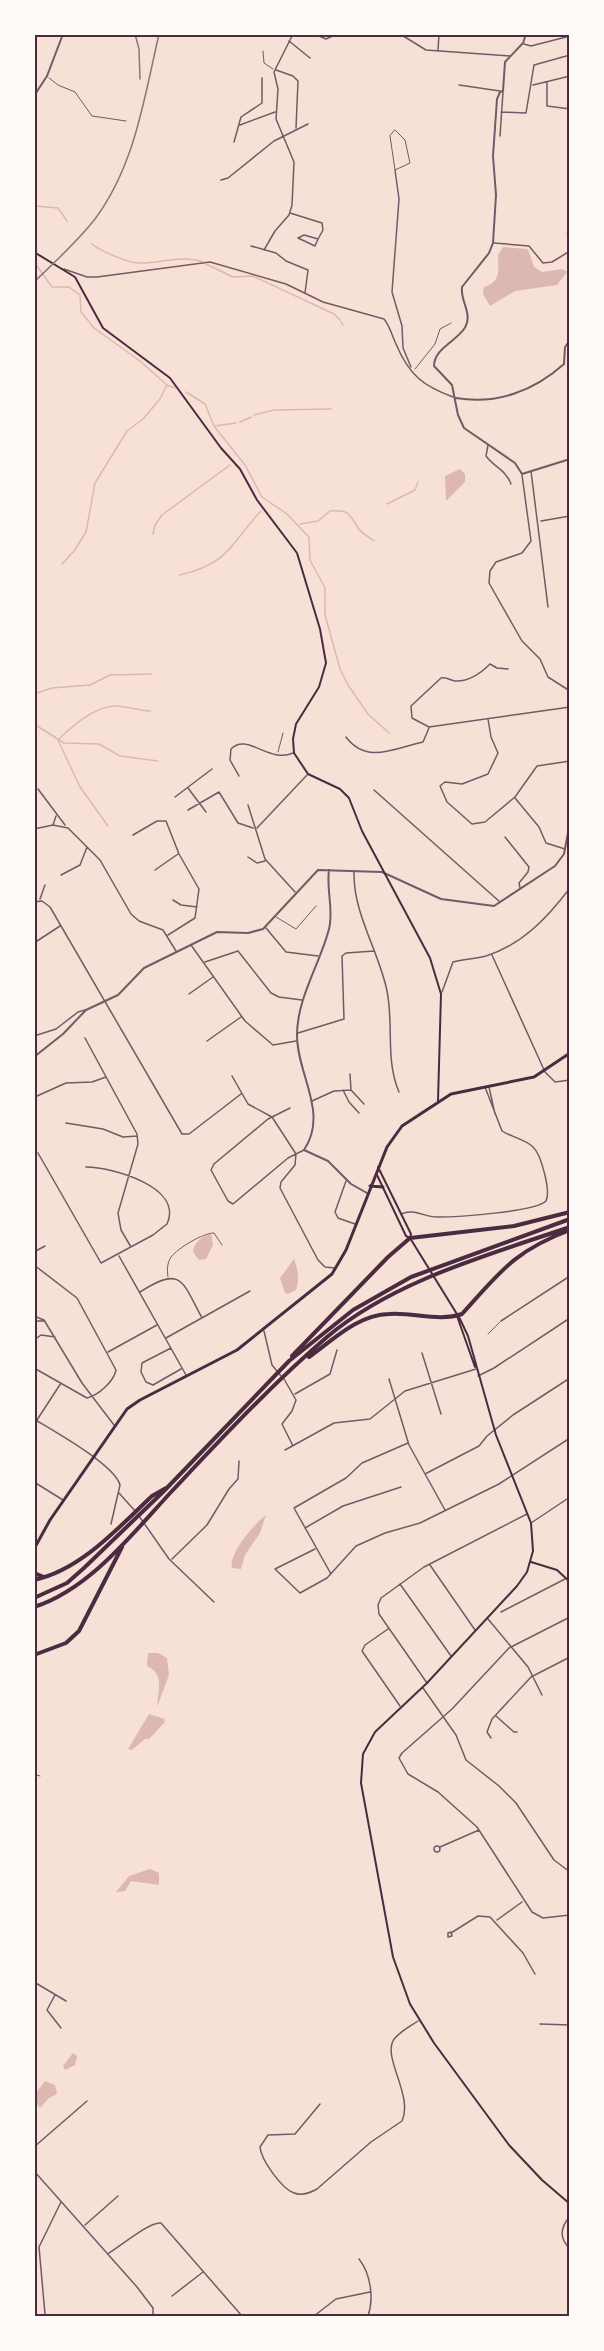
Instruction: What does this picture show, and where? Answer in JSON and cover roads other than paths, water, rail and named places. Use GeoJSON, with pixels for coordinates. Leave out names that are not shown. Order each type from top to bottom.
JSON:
{"type":"FeatureCollection","features":[{"type":"Feature","properties":{"kind":"highway"},"geometry":{"type":"LineString","coordinates":[[34,1580],[48,1577],[78,1561],[129,1516],[169,1486],[288,1363],[331,1314],[410,1238],[514,1226],[570,1212]]}},
{"type":"Feature","properties":{"kind":"highway"},"geometry":{"type":"LineString","coordinates":[[288,1363],[346,1315],[388,1288],[570,1219]]}},
{"type":"Feature","properties":{"kind":"highway"},"geometry":{"type":"LineString","coordinates":[[298,1365],[350,1328],[375,1315],[452,1318],[462,1314],[506,1266],[525,1250],[570,1229]]}},
{"type":"Feature","properties":{"kind":"highway"},"geometry":{"type":"LineString","coordinates":[[34,1607],[62,1595],[76,1585],[124,1542],[290,1372],[340,1327],[385,1298],[414,1284],[570,1229]]}},
{"type":"Feature","properties":{"kind":"highway"},"geometry":{"type":"LineString","coordinates":[[34,1598],[55,1590],[78,1574],[133,1522],[145,1506]]}},
{"type":"Feature","properties":{"kind":"highway"},"geometry":{"type":"LineString","coordinates":[[35,1655],[66,1643],[79,1630],[124,1542]]}},
{"type":"Feature","properties":{"kind":"highway"},"geometry":{"type":"LineString","coordinates":[[34,1573],[48,1577]]}},
{"type":"Feature","properties":{"kind":"main road"},"geometry":{"type":"LineString","coordinates":[[34,252],[56,264],[81,285],[103,328],[162,372],[185,396],[221,448],[240,469],[256,500],[297,553],[320,629],[326,663],[319,687],[300,714],[296,724],[293,739],[294,753],[308,774],[340,789],[349,798],[362,831],[430,958],[441,994],[438,1101]]}},
{"type":"Feature","properties":{"kind":"main road"},"geometry":{"type":"LineString","coordinates":[[34,1549],[114,1425],[136,1403],[237,1350],[336,1268],[389,1143],[402,1126],[438,1101],[456,1093],[523,1080],[545,1072],[570,1053]]}},
{"type":"Feature","properties":{"kind":"main road"},"geometry":{"type":"LineString","coordinates":[[378,1167],[410,1238],[457,1316],[495,1430],[528,1514],[534,1541],[531,1562],[521,1581],[427,1683],[382,1724],[368,1742],[361,1761],[361,1784],[393,1957],[403,1989],[419,2021],[510,2145],[542,2180],[570,2204]]}},
{"type":"Feature","properties":{"kind":"main road"},"geometry":{"type":"LineString","coordinates":[[376,1172],[406,1236],[410,1238]]}},
{"type":"Feature","properties":{"kind":"main road"},"geometry":{"type":"LineString","coordinates":[[370,1186],[383,1187]]}},
{"type":"Feature","properties":{"kind":"main road"},"geometry":{"type":"LineString","coordinates":[[531,1562],[557,1570],[568,1577],[570,1582]]}},
{"type":"Feature","properties":{"kind":"street"},"geometry":{"type":"LineString","coordinates":[[35,95],[47,76],[63,34]]}},
{"type":"Feature","properties":{"kind":"street"},"geometry":{"type":"LineString","coordinates":[[264,250],[289,213],[295,165],[276,112],[278,89],[275,69],[293,34]]}},
{"type":"Feature","properties":{"kind":"street"},"geometry":{"type":"LineString","coordinates":[[314,34],[330,39],[337,34]]}},
{"type":"Feature","properties":{"kind":"street"},"geometry":{"type":"LineString","coordinates":[[399,34],[420,48],[510,56]]}},
{"type":"Feature","properties":{"kind":"street"},"geometry":{"type":"LineString","coordinates":[[438,51],[439,34]]}},
{"type":"Feature","properties":{"kind":"street"},"geometry":{"type":"LineString","coordinates":[[500,136],[505,62],[523,43],[526,34]]}},
{"type":"Feature","properties":{"kind":"street"},"geometry":{"type":"LineString","coordinates":[[523,43],[531,46],[570,36]]}},
{"type":"Feature","properties":{"kind":"street"},"geometry":{"type":"LineString","coordinates":[[288,40],[310,58]]}},
{"type":"Feature","properties":{"kind":"street"},"geometry":{"type":"LineString","coordinates":[[501,112],[523,115],[528,109],[534,65],[570,55]]}},
{"type":"Feature","properties":{"kind":"street"},"geometry":{"type":"LineString","coordinates":[[275,69],[293,76],[298,81],[296,129]]}},
{"type":"Feature","properties":{"kind":"street"},"geometry":{"type":"LineString","coordinates":[[531,86],[570,76]]}},
{"type":"Feature","properties":{"kind":"street"},"geometry":{"type":"LineString","coordinates":[[234,142],[241,117],[261,106],[264,98],[262,78]]}},
{"type":"Feature","properties":{"kind":"street"},"geometry":{"type":"LineString","coordinates":[[547,83],[548,106],[570,109]]}},
{"type":"Feature","properties":{"kind":"street"},"geometry":{"type":"LineString","coordinates":[[459,85],[495,88],[502,91]]}},
{"type":"Feature","properties":{"kind":"street"},"geometry":{"type":"LineString","coordinates":[[502,91],[497,99],[493,156],[496,195],[493,243],[489,253],[462,287],[467,321],[464,330],[436,356],[434,366],[452,385],[461,423],[522,474],[531,541],[522,553],[496,562],[490,571],[489,583],[522,640],[539,658],[548,677],[570,691]]}},
{"type":"Feature","properties":{"kind":"street"},"geometry":{"type":"LineString","coordinates":[[238,126],[276,112]]}},
{"type":"Feature","properties":{"kind":"street"},"geometry":{"type":"LineString","coordinates":[[221,180],[228,178],[283,135],[308,124]]}},
{"type":"Feature","properties":{"kind":"street"},"geometry":{"type":"LineString","coordinates":[[395,170],[399,199],[392,292],[402,326],[403,348],[411,368]]}},
{"type":"Feature","properties":{"kind":"street"},"geometry":{"type":"LineString","coordinates":[[289,213],[322,223],[323,230],[315,246],[297,238],[303,236],[318,239]]}},
{"type":"Feature","properties":{"kind":"street"},"geometry":{"type":"LineString","coordinates":[[493,243],[529,246],[543,263],[552,262],[570,251]]}},
{"type":"Feature","properties":{"kind":"street"},"geometry":{"type":"LineString","coordinates":[[251,246],[308,270],[305,295]]}},
{"type":"Feature","properties":{"kind":"street"},"geometry":{"type":"LineString","coordinates":[[63,269],[87,277],[210,262],[286,284],[322,302],[384,319],[398,350],[427,387],[456,398],[477,400],[516,395],[564,364],[570,365]]}},
{"type":"Feature","properties":{"kind":"street"},"geometry":{"type":"LineString","coordinates":[[564,364],[565,347],[570,340]]}},
{"type":"Feature","properties":{"kind":"street"},"geometry":{"type":"LineString","coordinates":[[488,445],[486,456],[507,474],[512,484]]}},
{"type":"Feature","properties":{"kind":"street"},"geometry":{"type":"LineString","coordinates":[[522,474],[570,459]]}},
{"type":"Feature","properties":{"kind":"street"},"geometry":{"type":"LineString","coordinates":[[520,470],[530,471]]}},
{"type":"Feature","properties":{"kind":"street"},"geometry":{"type":"LineString","coordinates":[[530,471],[539,521],[548,607]]}},
{"type":"Feature","properties":{"kind":"street"},"geometry":{"type":"LineString","coordinates":[[539,521],[570,516]]}},
{"type":"Feature","properties":{"kind":"street"},"geometry":{"type":"LineString","coordinates":[[508,669],[497,668],[490,664],[471,677],[458,681],[441,678],[414,703],[410,709],[412,718],[421,725],[429,727],[570,707]]}},
{"type":"Feature","properties":{"kind":"street"},"geometry":{"type":"LineString","coordinates":[[488,719],[491,737],[498,753],[488,774],[462,784],[445,782],[440,786],[440,790],[451,806],[477,825],[485,822],[514,797],[537,766],[570,761]]}},
{"type":"Feature","properties":{"kind":"street"},"geometry":{"type":"LineString","coordinates":[[346,737],[357,748],[376,755],[409,743],[423,742],[428,735],[429,727]]}},
{"type":"Feature","properties":{"kind":"street"},"geometry":{"type":"LineString","coordinates":[[239,776],[229,756],[231,749],[237,744],[245,743],[277,757],[294,753]]}},
{"type":"Feature","properties":{"kind":"street"},"geometry":{"type":"LineString","coordinates":[[175,797],[212,769]]}},
{"type":"Feature","properties":{"kind":"street"},"geometry":{"type":"LineString","coordinates":[[256,828],[308,774]]}},
{"type":"Feature","properties":{"kind":"street"},"geometry":{"type":"LineString","coordinates":[[188,787],[206,812]]}},
{"type":"Feature","properties":{"kind":"street"},"geometry":{"type":"LineString","coordinates":[[38,789],[56,815],[100,860],[131,914],[139,921],[157,926],[167,936],[176,952]]}},
{"type":"Feature","properties":{"kind":"street"},"geometry":{"type":"LineString","coordinates":[[374,790],[500,903]]}},
{"type":"Feature","properties":{"kind":"street"},"geometry":{"type":"LineString","coordinates":[[188,810],[219,792],[238,823],[256,828]]}},
{"type":"Feature","properties":{"kind":"street"},"geometry":{"type":"LineString","coordinates":[[514,797],[535,822],[546,843],[565,849]]}},
{"type":"Feature","properties":{"kind":"street"},"geometry":{"type":"LineString","coordinates":[[248,805],[266,860],[296,892]]}},
{"type":"Feature","properties":{"kind":"street"},"geometry":{"type":"LineString","coordinates":[[53,825],[56,815]]}},
{"type":"Feature","properties":{"kind":"street"},"geometry":{"type":"LineString","coordinates":[[133,835],[157,820],[166,821],[179,854],[199,889],[198,907],[192,922],[167,936]]}},
{"type":"Feature","properties":{"kind":"street"},"geometry":{"type":"LineString","coordinates":[[34,1036],[56,1029],[78,1012],[118,995],[140,970],[176,952],[223,931],[248,933],[265,927],[314,872],[329,870],[386,874],[441,899],[487,906],[500,903],[555,866],[565,849],[570,822]]}},
{"type":"Feature","properties":{"kind":"street"},"geometry":{"type":"LineString","coordinates":[[34,829],[53,825],[68,828]]}},
{"type":"Feature","properties":{"kind":"street"},"geometry":{"type":"LineString","coordinates":[[505,837],[529,867],[519,883],[521,889]]}},
{"type":"Feature","properties":{"kind":"street"},"geometry":{"type":"LineString","coordinates":[[61,875],[79,866],[87,846]]}},
{"type":"Feature","properties":{"kind":"street"},"geometry":{"type":"LineString","coordinates":[[155,870],[179,854]]}},
{"type":"Feature","properties":{"kind":"street"},"geometry":{"type":"LineString","coordinates":[[248,857],[257,863],[266,860]]}},
{"type":"Feature","properties":{"kind":"street"},"geometry":{"type":"LineString","coordinates":[[290,1108],[272,1117],[210,1168],[231,1205],[304,1150],[315,1127],[297,1033],[303,1000],[330,924],[329,870]]}},
{"type":"Feature","properties":{"kind":"street"},"geometry":{"type":"LineString","coordinates":[[354,871],[356,898],[388,993],[390,1063],[399,1092]]}},
{"type":"Feature","properties":{"kind":"street"},"geometry":{"type":"LineString","coordinates":[[40,900],[45,885]]}},
{"type":"Feature","properties":{"kind":"street"},"geometry":{"type":"LineString","coordinates":[[441,994],[453,962],[491,954],[511,945],[531,932],[570,888]]}},
{"type":"Feature","properties":{"kind":"street"},"geometry":{"type":"LineString","coordinates":[[34,902],[40,900],[48,903],[184,1136],[240,1094]]}},
{"type":"Feature","properties":{"kind":"street"},"geometry":{"type":"LineString","coordinates":[[173,900],[181,905],[198,907]]}},
{"type":"Feature","properties":{"kind":"street"},"geometry":{"type":"LineString","coordinates":[[34,943],[61,925]]}},
{"type":"Feature","properties":{"kind":"street"},"geometry":{"type":"LineString","coordinates":[[265,927],[286,952],[294,955],[320,956]]}},
{"type":"Feature","properties":{"kind":"street"},"geometry":{"type":"LineString","coordinates":[[191,945],[242,1017],[273,1045],[297,1041]]}},
{"type":"Feature","properties":{"kind":"street"},"geometry":{"type":"LineString","coordinates":[[204,963],[238,951],[271,993],[279,997],[303,1000]]}},
{"type":"Feature","properties":{"kind":"street"},"geometry":{"type":"LineString","coordinates":[[297,1033],[344,1019],[342,956],[346,953],[374,951]]}},
{"type":"Feature","properties":{"kind":"street"},"geometry":{"type":"LineString","coordinates":[[491,954],[545,1072],[555,1082],[570,1080]]}},
{"type":"Feature","properties":{"kind":"street"},"geometry":{"type":"LineString","coordinates":[[189,994],[214,976]]}},
{"type":"Feature","properties":{"kind":"street"},"geometry":{"type":"LineString","coordinates":[[34,1057],[63,1034],[86,1010]]}},
{"type":"Feature","properties":{"kind":"street"},"geometry":{"type":"LineString","coordinates":[[207,1041],[242,1017]]}},
{"type":"Feature","properties":{"kind":"street"},"geometry":{"type":"LineString","coordinates":[[85,1038],[138,1136],[119,1202],[118,1219],[131,1248]]}},
{"type":"Feature","properties":{"kind":"street"},"geometry":{"type":"LineString","coordinates":[[350,1074],[351,1090],[364,1104]]}},
{"type":"Feature","properties":{"kind":"street"},"geometry":{"type":"LineString","coordinates":[[37,1096],[66,1083],[92,1082],[106,1076]]}},
{"type":"Feature","properties":{"kind":"street"},"geometry":{"type":"LineString","coordinates":[[232,1076],[240,1094],[252,1107],[272,1117],[296,1154],[295,1165],[281,1182],[280,1188],[318,1260],[325,1267],[336,1268]]}},
{"type":"Feature","properties":{"kind":"street"},"geometry":{"type":"LineString","coordinates":[[401,1214],[412,1212],[430,1216],[445,1216],[527,1210],[543,1204],[548,1198],[548,1187],[537,1152],[531,1145],[502,1131],[487,1086]]}},
{"type":"Feature","properties":{"kind":"street"},"geometry":{"type":"LineString","coordinates":[[311,1101],[342,1089],[351,1090]]}},
{"type":"Feature","properties":{"kind":"street"},"geometry":{"type":"LineString","coordinates":[[342,1089],[349,1102],[359,1113]]}},
{"type":"Feature","properties":{"kind":"street"},"geometry":{"type":"LineString","coordinates":[[66,1123],[103,1129],[123,1137],[138,1136]]}},
{"type":"Feature","properties":{"kind":"street"},"geometry":{"type":"LineString","coordinates":[[304,1150],[328,1161],[346,1180],[367,1193]]}},
{"type":"Feature","properties":{"kind":"street"},"geometry":{"type":"LineString","coordinates":[[38,1153],[99,1263],[104,1263],[131,1248],[162,1229],[168,1221],[170,1212],[163,1195],[143,1182],[86,1167]]}},
{"type":"Feature","properties":{"kind":"street"},"geometry":{"type":"LineString","coordinates":[[346,1180],[335,1212],[338,1218],[355,1224]]}},
{"type":"Feature","properties":{"kind":"street"},"geometry":{"type":"LineString","coordinates":[[34,1252],[45,1246]]}},
{"type":"Feature","properties":{"kind":"street"},"geometry":{"type":"LineString","coordinates":[[119,1255],[186,1376]]}},
{"type":"Feature","properties":{"kind":"street"},"geometry":{"type":"LineString","coordinates":[[34,1265],[73,1293],[115,1365],[116,1375],[93,1396],[85,1397],[34,1368]]}},
{"type":"Feature","properties":{"kind":"street"},"geometry":{"type":"LineString","coordinates":[[140,1292],[168,1276],[175,1278],[184,1287],[202,1318]]}},
{"type":"Feature","properties":{"kind":"street"},"geometry":{"type":"LineString","coordinates":[[501,1321],[570,1276]]}},
{"type":"Feature","properties":{"kind":"street"},"geometry":{"type":"LineString","coordinates":[[165,1338],[250,1291]]}},
{"type":"Feature","properties":{"kind":"street"},"geometry":{"type":"LineString","coordinates":[[34,1316],[45,1321],[82,1383],[114,1425]]}},
{"type":"Feature","properties":{"kind":"street"},"geometry":{"type":"LineString","coordinates":[[478,1376],[570,1318]]}},
{"type":"Feature","properties":{"kind":"street"},"geometry":{"type":"LineString","coordinates":[[34,1321],[45,1321]]}},
{"type":"Feature","properties":{"kind":"street"},"geometry":{"type":"LineString","coordinates":[[108,1352],[157,1324]]}},
{"type":"Feature","properties":{"kind":"street"},"geometry":{"type":"LineString","coordinates":[[263,1330],[272,1365],[294,1394],[294,1407],[282,1424],[293,1446]]}},
{"type":"Feature","properties":{"kind":"street"},"geometry":{"type":"LineString","coordinates":[[34,1340],[40,1335],[55,1337]]}},
{"type":"Feature","properties":{"kind":"street"},"geometry":{"type":"LineString","coordinates":[[171,1348],[142,1363],[141,1372],[148,1384],[153,1385],[174,1375],[182,1368]]}},
{"type":"Feature","properties":{"kind":"street"},"geometry":{"type":"LineString","coordinates":[[294,1394],[330,1374],[338,1350]]}},
{"type":"Feature","properties":{"kind":"street"},"geometry":{"type":"LineString","coordinates":[[422,1353],[441,1414]]}},
{"type":"Feature","properties":{"kind":"street"},"geometry":{"type":"LineString","coordinates":[[285,1450],[334,1423],[370,1419],[405,1390],[476,1369]]}},
{"type":"Feature","properties":{"kind":"street"},"geometry":{"type":"LineString","coordinates":[[424,1474],[479,1446],[495,1430],[570,1378]]}},
{"type":"Feature","properties":{"kind":"street"},"geometry":{"type":"LineString","coordinates":[[389,1379],[408,1443],[445,1511]]}},
{"type":"Feature","properties":{"kind":"street"},"geometry":{"type":"LineString","coordinates":[[61,1383],[36,1420],[93,1458],[118,1479],[119,1492],[111,1524]]}},
{"type":"Feature","properties":{"kind":"street"},"geometry":{"type":"LineString","coordinates":[[315,1549],[276,1568],[276,1573],[300,1593],[331,1574],[358,1544],[388,1532],[412,1527],[445,1511],[512,1476],[570,1438]]}},
{"type":"Feature","properties":{"kind":"street"},"geometry":{"type":"LineString","coordinates":[[331,1574],[294,1511],[297,1506],[346,1478],[362,1463],[408,1443]]}},
{"type":"Feature","properties":{"kind":"street"},"geometry":{"type":"LineString","coordinates":[[171,1560],[211,1520],[231,1486],[238,1479],[239,1461]]}},
{"type":"Feature","properties":{"kind":"street"},"geometry":{"type":"LineString","coordinates":[[34,1482],[63,1501]]}},
{"type":"Feature","properties":{"kind":"street"},"geometry":{"type":"LineString","coordinates":[[304,1528],[343,1506],[402,1487]]}},
{"type":"Feature","properties":{"kind":"street"},"geometry":{"type":"LineString","coordinates":[[119,1492],[171,1560],[214,1602]]}},
{"type":"Feature","properties":{"kind":"street"},"geometry":{"type":"LineString","coordinates":[[531,1523],[570,1497]]}},
{"type":"Feature","properties":{"kind":"street"},"geometry":{"type":"LineString","coordinates":[[427,1683],[379,1614],[378,1605],[382,1596],[429,1564],[528,1514]]}},
{"type":"Feature","properties":{"kind":"street"},"geometry":{"type":"LineString","coordinates":[[429,1564],[476,1631]]}},
{"type":"Feature","properties":{"kind":"street"},"geometry":{"type":"LineString","coordinates":[[501,1612],[568,1577]]}},
{"type":"Feature","properties":{"kind":"street"},"geometry":{"type":"LineString","coordinates":[[399,1583],[451,1657]]}},
{"type":"Feature","properties":{"kind":"street"},"geometry":{"type":"LineString","coordinates":[[570,1617],[510,1647],[444,1717],[399,1758],[408,1774],[438,1792],[479,1830],[523,1901],[540,1917],[570,1915]]}},
{"type":"Feature","properties":{"kind":"street"},"geometry":{"type":"LineString","coordinates":[[488,1618],[533,1675],[542,1695]]}},
{"type":"Feature","properties":{"kind":"street"},"geometry":{"type":"LineString","coordinates":[[388,1629],[365,1645],[362,1651],[400,1707]]}},
{"type":"Feature","properties":{"kind":"street"},"geometry":{"type":"LineString","coordinates":[[491,1738],[487,1729],[495,1715],[533,1675],[570,1657]]}},
{"type":"Feature","properties":{"kind":"street"},"geometry":{"type":"LineString","coordinates":[[423,1687],[456,1735],[466,1760],[516,1803],[555,1860],[570,1872]]}},
{"type":"Feature","properties":{"kind":"street"},"geometry":{"type":"LineString","coordinates":[[495,1715],[514,1732],[517,1732]]}},
{"type":"Feature","properties":{"kind":"street"},"geometry":{"type":"LineString","coordinates":[[440,1847],[479,1830]]}},
{"type":"Feature","properties":{"kind":"street"},"geometry":{"type":"LineString","coordinates":[[496,1921],[523,1901]]}},
{"type":"Feature","properties":{"kind":"street"},"geometry":{"type":"LineString","coordinates":[[452,1933],[478,1916],[486,1916],[496,1921],[523,1953],[535,1974]]}},
{"type":"Feature","properties":{"kind":"street"},"geometry":{"type":"LineString","coordinates":[[34,1983],[66,2001]]}},
{"type":"Feature","properties":{"kind":"street"},"geometry":{"type":"LineString","coordinates":[[55,1995],[47,2010],[61,2028]]}},
{"type":"Feature","properties":{"kind":"street"},"geometry":{"type":"LineString","coordinates":[[320,2104],[295,2134],[268,2135],[260,2147],[265,2162],[289,2190],[296,2194],[306,2194],[317,2188],[371,2142],[402,2121],[405,2099],[391,2055],[391,2046],[397,2036],[419,2021]]}},
{"type":"Feature","properties":{"kind":"street"},"geometry":{"type":"LineString","coordinates":[[540,2024],[570,2025]]}},
{"type":"Feature","properties":{"kind":"street"},"geometry":{"type":"LineString","coordinates":[[34,2146],[87,2101]]}},
{"type":"Feature","properties":{"kind":"street"},"geometry":{"type":"LineString","coordinates":[[34,2141],[38,2144]]}},
{"type":"Feature","properties":{"kind":"street"},"geometry":{"type":"LineString","coordinates":[[34,2171],[109,2254],[153,2308],[153,2316]]}},
{"type":"Feature","properties":{"kind":"street"},"geometry":{"type":"LineString","coordinates":[[84,2226],[118,2196]]}},
{"type":"Feature","properties":{"kind":"street"},"geometry":{"type":"LineString","coordinates":[[45,2314],[39,2268],[40,2242],[62,2201]]}},
{"type":"Feature","properties":{"kind":"street"},"geometry":{"type":"LineString","coordinates":[[570,2216],[564,2223],[561,2235],[570,2249]]}},
{"type":"Feature","properties":{"kind":"street"},"geometry":{"type":"LineString","coordinates":[[109,2254],[128,2242],[150,2223],[159,2222],[242,2316]]}},
{"type":"Feature","properties":{"kind":"street"},"geometry":{"type":"LineString","coordinates":[[359,2259],[365,2269],[370,2292],[371,2304],[368,2316]]}},
{"type":"Feature","properties":{"kind":"street"},"geometry":{"type":"LineString","coordinates":[[34,2269],[39,2268]]}},
{"type":"Feature","properties":{"kind":"street"},"geometry":{"type":"LineString","coordinates":[[172,2296],[204,2272]]}},
{"type":"Feature","properties":{"kind":"street"},"geometry":{"type":"LineString","coordinates":[[314,2316],[336,2299],[370,2292]]}},
{"type":"Feature","properties":{"kind":"lane"},"geometry":{"type":"LineString","coordinates":[[263,51],[264,63],[275,69]]}},
{"type":"Feature","properties":{"kind":"lane"},"geometry":{"type":"LineString","coordinates":[[47,76],[58,85],[75,92],[92,116],[126,121]]}},
{"type":"Feature","properties":{"kind":"lane"},"geometry":{"type":"LineString","coordinates":[[397,130],[405,140],[410,163],[395,170],[390,136],[397,130]]}},
{"type":"Feature","properties":{"kind":"lane"},"geometry":{"type":"LineString","coordinates":[[415,369],[435,344],[440,329],[451,323]]}},
{"type":"Feature","properties":{"kind":"lane"},"geometry":{"type":"LineString","coordinates":[[446,346],[448,341]]}},
{"type":"Feature","properties":{"kind":"lane"},"geometry":{"type":"LineString","coordinates":[[277,757],[283,733]]}},
{"type":"Feature","properties":{"kind":"lane"},"geometry":{"type":"LineString","coordinates":[[274,916],[296,929],[316,906]]}},
{"type":"Feature","properties":{"kind":"lane"},"geometry":{"type":"LineString","coordinates":[[168,1276],[168,1264],[174,1254],[207,1234],[214,1233],[222,1245]]}},
{"type":"Feature","properties":{"kind":"lane"},"geometry":{"type":"LineString","coordinates":[[488,1334],[501,1321]]}},
{"type":"Feature","properties":{"kind":"lane"},"geometry":{"type":"LineString","coordinates":[[34,1774],[40,1776]]}},
{"type":"Feature","properties":{"kind":"waterway"},"geometry":{"type":"LineString","coordinates":[[34,206],[58,208],[67,221]]}},
{"type":"Feature","properties":{"kind":"waterway"},"geometry":{"type":"LineString","coordinates":[[92,244],[108,253],[134,262],[147,263],[179,259],[203,262]]}},
{"type":"Feature","properties":{"kind":"waterway"},"geometry":{"type":"LineString","coordinates":[[34,262],[52,287],[69,287],[80,295],[81,312],[94,328],[140,361],[167,385],[175,388]]}},
{"type":"Feature","properties":{"kind":"waterway"},"geometry":{"type":"LineString","coordinates":[[206,264],[233,277],[253,276],[334,314],[340,320]]}},
{"type":"Feature","properties":{"kind":"waterway"},"geometry":{"type":"LineString","coordinates":[[62,564],[86,532],[95,483],[127,431],[143,419],[160,399],[167,385]]}},
{"type":"Feature","properties":{"kind":"waterway"},"geometry":{"type":"LineString","coordinates":[[186,392],[205,404],[214,426],[245,465],[262,497],[287,514],[309,537],[310,560],[325,588],[325,615],[340,669],[368,714],[389,733]]}},
{"type":"Feature","properties":{"kind":"waterway"},"geometry":{"type":"LineString","coordinates":[[254,415],[274,410],[331,409]]}},
{"type":"Feature","properties":{"kind":"waterway"},"geometry":{"type":"LineString","coordinates":[[240,422],[251,417]]}},
{"type":"Feature","properties":{"kind":"waterway"},"geometry":{"type":"LineString","coordinates":[[214,426],[236,423]]}},
{"type":"Feature","properties":{"kind":"waterway"},"geometry":{"type":"LineString","coordinates":[[153,534],[155,525],[162,515],[230,465]]}},
{"type":"Feature","properties":{"kind":"waterway"},"geometry":{"type":"LineString","coordinates":[[387,504],[415,490],[418,482]]}},
{"type":"Feature","properties":{"kind":"waterway"},"geometry":{"type":"LineString","coordinates":[[180,575],[209,565],[228,551],[261,511]]}},
{"type":"Feature","properties":{"kind":"waterway"},"geometry":{"type":"LineString","coordinates":[[300,524],[318,521],[330,511],[341,511],[348,514],[359,530],[374,541]]}},
{"type":"Feature","properties":{"kind":"waterway"},"geometry":{"type":"LineString","coordinates":[[34,694],[52,688],[90,685],[110,675],[152,674]]}},
{"type":"Feature","properties":{"kind":"waterway"},"geometry":{"type":"LineString","coordinates":[[108,826],[80,787],[58,740],[77,723],[100,709],[116,706],[150,711]]}},
{"type":"Feature","properties":{"kind":"waterway"},"geometry":{"type":"LineString","coordinates":[[34,724],[64,743],[99,744],[120,756],[158,761]]}},
{"type":"Feature","properties":{"kind":"railway"},"geometry":{"type":"LineString","coordinates":[[135,34],[139,49],[140,79]]}},
{"type":"Feature","properties":{"kind":"railway"},"geometry":{"type":"LineString","coordinates":[[34,282],[73,244],[95,219],[109,198],[129,154],[143,107],[159,34]]}}]}
